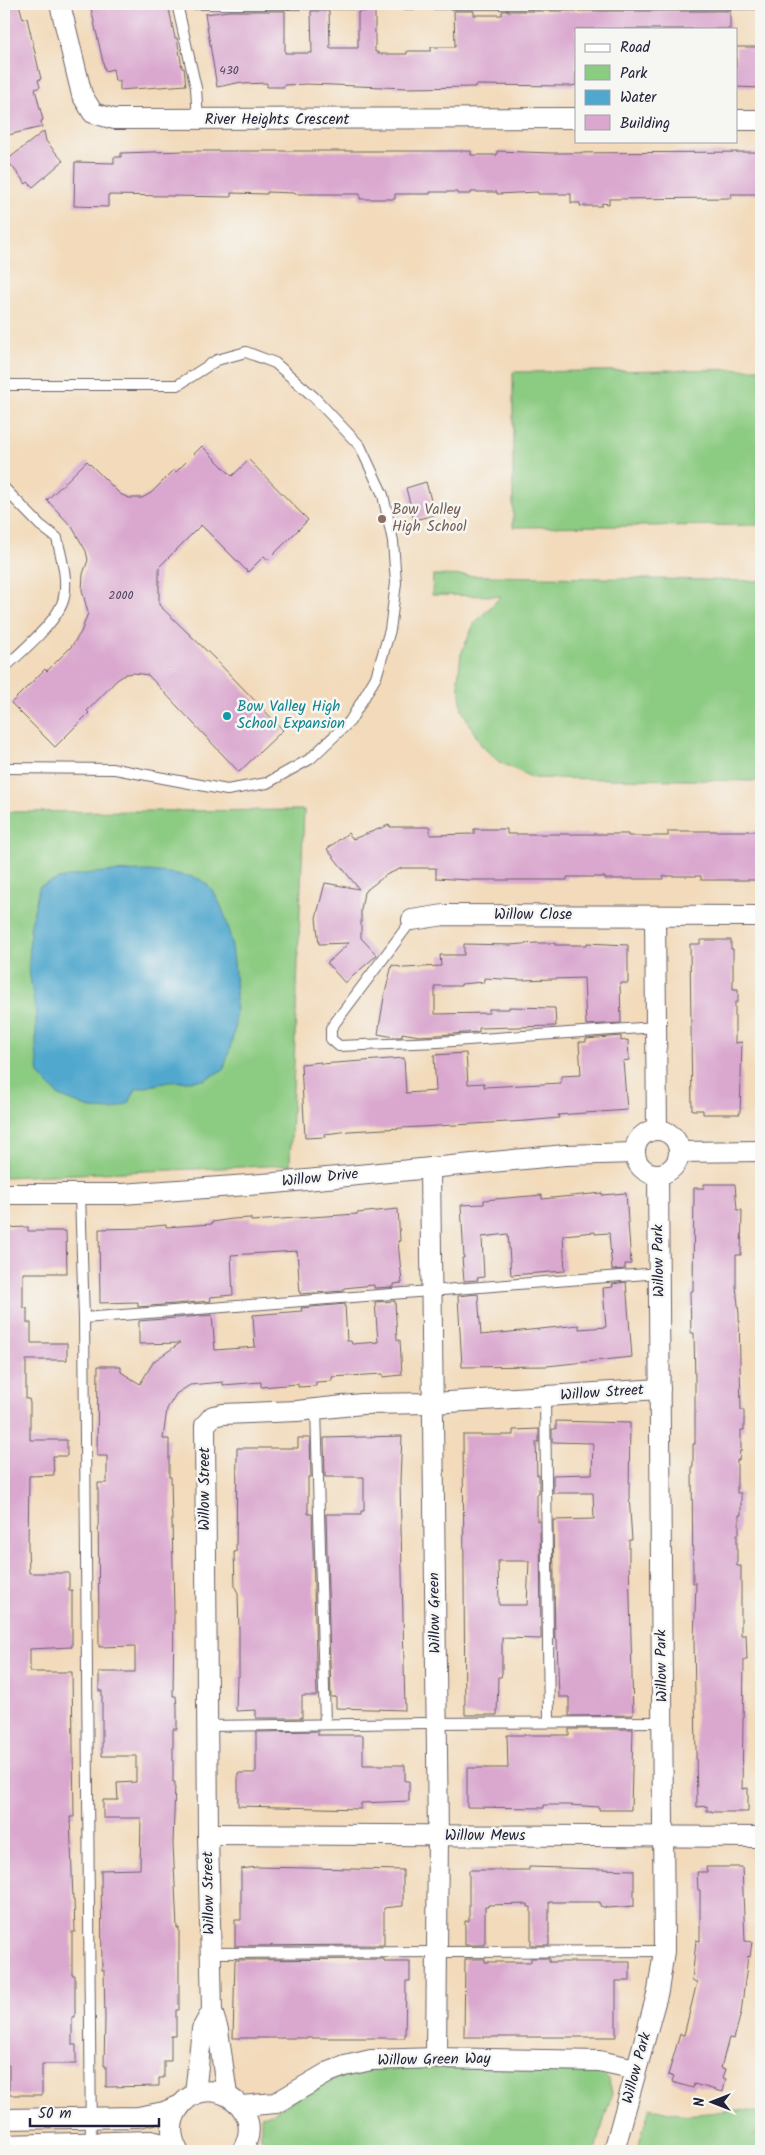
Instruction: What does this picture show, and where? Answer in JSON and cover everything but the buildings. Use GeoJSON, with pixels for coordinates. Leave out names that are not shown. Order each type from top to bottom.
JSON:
{"type":"FeatureCollection","features":[{"type":"Feature","properties":{"kind":"street","name":"River Heights Crescent"},"geometry":{"type":"LineString","coordinates":[[60,4],[82,95],[93,113],[114,119],[575,118]]}},
{"type":"Feature","properties":{"kind":"street"},"geometry":{"type":"LineString","coordinates":[[738,120],[761,120]]}},
{"type":"Feature","properties":{"kind":"street","name":"Willow Close"},"geometry":{"type":"LineString","coordinates":[[412,920],[444,915],[761,916]]}},
{"type":"Feature","properties":{"kind":"street"},"geometry":{"type":"LineString","coordinates":[[655,916],[657,1130]]}},
{"type":"Feature","properties":{"kind":"street"},"geometry":{"type":"LineString","coordinates":[[657,1130],[670,1134],[676,1140],[680,1152],[674,1167],[668,1172],[658,1174],[646,1172],[640,1166],[635,1153],[636,1146],[644,1134],[657,1130]]}},
{"type":"Feature","properties":{"kind":"street"},"geometry":{"type":"LineString","coordinates":[[680,1152],[761,1152]]}},
{"type":"Feature","properties":{"kind":"street","name":"Willow Drive"},"geometry":{"type":"LineString","coordinates":[[4,1194],[122,1194],[275,1183],[566,1155],[635,1153]]}},
{"type":"Feature","properties":{"kind":"street","name":"Willow Green"},"geometry":{"type":"LineString","coordinates":[[430,1168],[438,1836],[436,2058]]}},
{"type":"Feature","properties":{"kind":"street","name":"Willow Park"},"geometry":{"type":"LineString","coordinates":[[614,2151],[658,1991],[664,1951],[658,1174]]}},
{"type":"Feature","properties":{"kind":"street","name":"Willow Street"},"geometry":{"type":"LineString","coordinates":[[242,2151],[247,2142],[249,2132],[248,2118],[234,2100],[212,2012],[208,1834],[205,1424],[213,1416],[223,1414],[316,1409],[362,1404],[433,1403],[545,1397],[660,1388]]}},
{"type":"Feature","properties":{"kind":"street","name":"Willow Mews"},"geometry":{"type":"LineString","coordinates":[[208,1834],[761,1837]]}},
{"type":"Feature","properties":{"kind":"street","name":"Willow Street"},"geometry":{"type":"LineString","coordinates":[[176,2151],[172,2135],[172,2124],[188,2100],[202,2029],[212,2012]]}},
{"type":"Feature","properties":{"kind":"street","name":"Willow Green Way"},"geometry":{"type":"LineString","coordinates":[[4,2119],[138,2117],[164,2112],[188,2100],[214,2091],[234,2100],[276,2103],[318,2078],[345,2066],[371,2060],[436,2058],[599,2061],[636,2069]]}},
{"type":"Feature","properties":{"kind":"street"},"geometry":{"type":"LineString","coordinates":[[4,2145],[91,2147],[151,2141],[167,2145],[176,2151]]}},
{"type":"Feature","properties":{"kind":"lane"},"geometry":{"type":"LineString","coordinates":[[198,120],[196,88],[177,4],[761,4]]}},
{"type":"Feature","properties":{"kind":"lane"},"geometry":{"type":"LineString","coordinates":[[4,384],[178,385],[217,360],[246,352],[275,363],[314,397],[360,446],[383,495],[393,540],[396,583],[390,630],[376,677],[350,720],[310,759],[267,783],[227,790],[115,769],[4,768]]}},
{"type":"Feature","properties":{"kind":"lane"},"geometry":{"type":"LineString","coordinates":[[4,488],[40,525],[57,538],[65,572],[64,598],[48,626],[4,668]]}},
{"type":"Feature","properties":{"kind":"lane"},"geometry":{"type":"LineString","coordinates":[[412,920],[331,1028],[331,1039],[339,1046],[438,1042],[656,1027]]}},
{"type":"Feature","properties":{"kind":"lane"},"geometry":{"type":"LineString","coordinates":[[80,1194],[84,1318],[91,2147]]}},
{"type":"Feature","properties":{"kind":"lane"},"geometry":{"type":"LineString","coordinates":[[84,1318],[659,1273]]}},
{"type":"Feature","properties":{"kind":"lane"},"geometry":{"type":"LineString","coordinates":[[545,1397],[549,1722]]}},
{"type":"Feature","properties":{"kind":"lane"},"geometry":{"type":"LineString","coordinates":[[316,1409],[325,1724]]}},
{"type":"Feature","properties":{"kind":"lane"},"geometry":{"type":"LineString","coordinates":[[207,1726],[663,1722]]}},
{"type":"Feature","properties":{"kind":"lane"},"geometry":{"type":"LineString","coordinates":[[211,1953],[664,1951]]}},
{"type":"Feature","properties":{"kind":"green space"},"geometry":{"type":"Polygon","coordinates":[[[761,369],[761,525],[513,527],[513,372],[761,369]]]}},
{"type":"Feature","properties":{"kind":"green space"},"geometry":{"type":"Polygon","coordinates":[[[433,575],[761,581],[761,781],[533,778],[499,762],[481,745],[462,710],[458,679],[461,654],[474,624],[501,596],[432,595],[433,575]]]}},
{"type":"Feature","properties":{"kind":"green space"},"geometry":{"type":"Polygon","coordinates":[[[304,810],[290,1165],[4,1177],[4,812],[304,810]]]}},
{"type":"Feature","properties":{"kind":"green space"},"geometry":{"type":"Polygon","coordinates":[[[367,2068],[594,2068],[607,2078],[612,2093],[595,2151],[290,2151],[261,2138],[261,2116],[273,2113],[320,2083],[367,2068]]]}},
{"type":"Feature","properties":{"kind":"green space"},"geometry":{"type":"Polygon","coordinates":[[[650,2107],[684,2114],[745,2110],[761,2114],[761,2124],[753,2137],[755,2137],[761,2127],[761,2151],[637,2151],[650,2107]]]}},
{"type":"Feature","properties":{"kind":"water"},"geometry":{"type":"Polygon","coordinates":[[[149,871],[197,878],[213,891],[222,907],[228,928],[235,973],[236,996],[232,1041],[224,1069],[204,1080],[169,1082],[136,1089],[129,1103],[112,1110],[92,1109],[59,1096],[39,1074],[36,1051],[36,1015],[29,970],[30,929],[39,887],[65,877],[107,872],[149,871]]]}},
{"type":"Feature","properties":{"kind":"place","name":"Bow Valley High School"},"geometry":{"type":"Point","coordinates":[382,519]}},
{"type":"Feature","properties":{"kind":"place","name":"Bow Valley High School Expansion"},"geometry":{"type":"Point","coordinates":[227,716]}}]}
